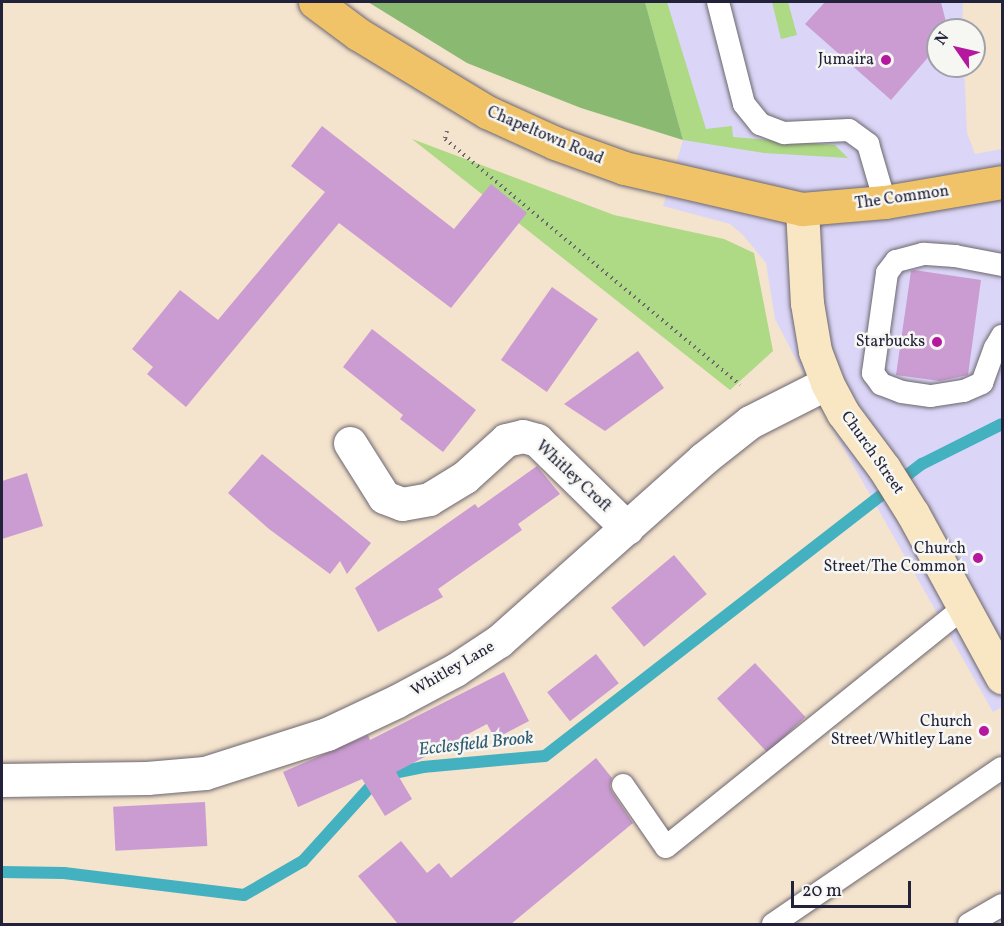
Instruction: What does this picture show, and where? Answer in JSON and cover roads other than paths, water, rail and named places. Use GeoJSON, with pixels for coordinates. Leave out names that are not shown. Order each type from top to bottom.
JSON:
{"type":"FeatureCollection","features":[{"type":"Feature","properties":{"kind":"main road","name":"Chapeltown Road"},"geometry":{"type":"LineString","coordinates":[[315,2],[358,34],[454,94],[555,143],[624,168],[802,209]]}},
{"type":"Feature","properties":{"kind":"main road","name":"The Common"},"geometry":{"type":"LineString","coordinates":[[802,209],[885,202],[1002,182]]}},
{"type":"Feature","properties":{"kind":"main road","name":"Church Street"},"geometry":{"type":"LineString","coordinates":[[802,209],[807,303],[815,351],[827,383],[843,413],[884,468],[913,514],[966,606],[1002,677]]}},
{"type":"Feature","properties":{"kind":"street","name":"Whitley Lane"},"geometry":{"type":"LineString","coordinates":[[2,780],[147,778],[205,774],[327,734],[455,670],[500,641],[703,459],[750,422],[827,383]]}},
{"type":"Feature","properties":{"kind":"street","name":"Whitley Croft"},"geometry":{"type":"LineString","coordinates":[[350,443],[384,497],[402,504],[429,499],[465,477],[506,440],[523,436],[537,440],[627,528]]}},
{"type":"Feature","properties":{"kind":"lane"},"geometry":{"type":"LineString","coordinates":[[718,2],[744,104],[760,124],[784,133],[849,130],[868,144],[885,202]]}},
{"type":"Feature","properties":{"kind":"lane"},"geometry":{"type":"LineString","coordinates":[[1002,265],[955,256],[923,254],[896,261],[887,273],[873,373],[881,384],[902,392],[931,396],[964,391],[982,383],[1002,336]]}},
{"type":"Feature","properties":{"kind":"lane"},"geometry":{"type":"LineString","coordinates":[[623,785],[666,847],[966,606]]}},
{"type":"Feature","properties":{"kind":"lane"},"geometry":{"type":"LineString","coordinates":[[773,924],[1002,768]]}},
{"type":"Feature","properties":{"kind":"lane"},"geometry":{"type":"LineString","coordinates":[[969,924],[1002,905]]}},
{"type":"Feature","properties":{"kind":"waterway","name":"Ecclesfield Brook"},"geometry":{"type":"LineString","coordinates":[[2,872],[64,873],[244,895],[303,861],[380,776],[423,767],[545,756],[922,464],[1002,424]]}},
{"type":"Feature","properties":{"kind":"place","name":"Jumaira"},"geometry":{"type":"Point","coordinates":[886,60]}},
{"type":"Feature","properties":{"kind":"place","name":"Starbucks"},"geometry":{"type":"Point","coordinates":[937,342]}},
{"type":"Feature","properties":{"kind":"place","name":"Church Street/The Common"},"geometry":{"type":"Point","coordinates":[978,558]}},
{"type":"Feature","properties":{"kind":"place","name":"Church Street/Whitley Lane"},"geometry":{"type":"Point","coordinates":[984,731]}}]}
